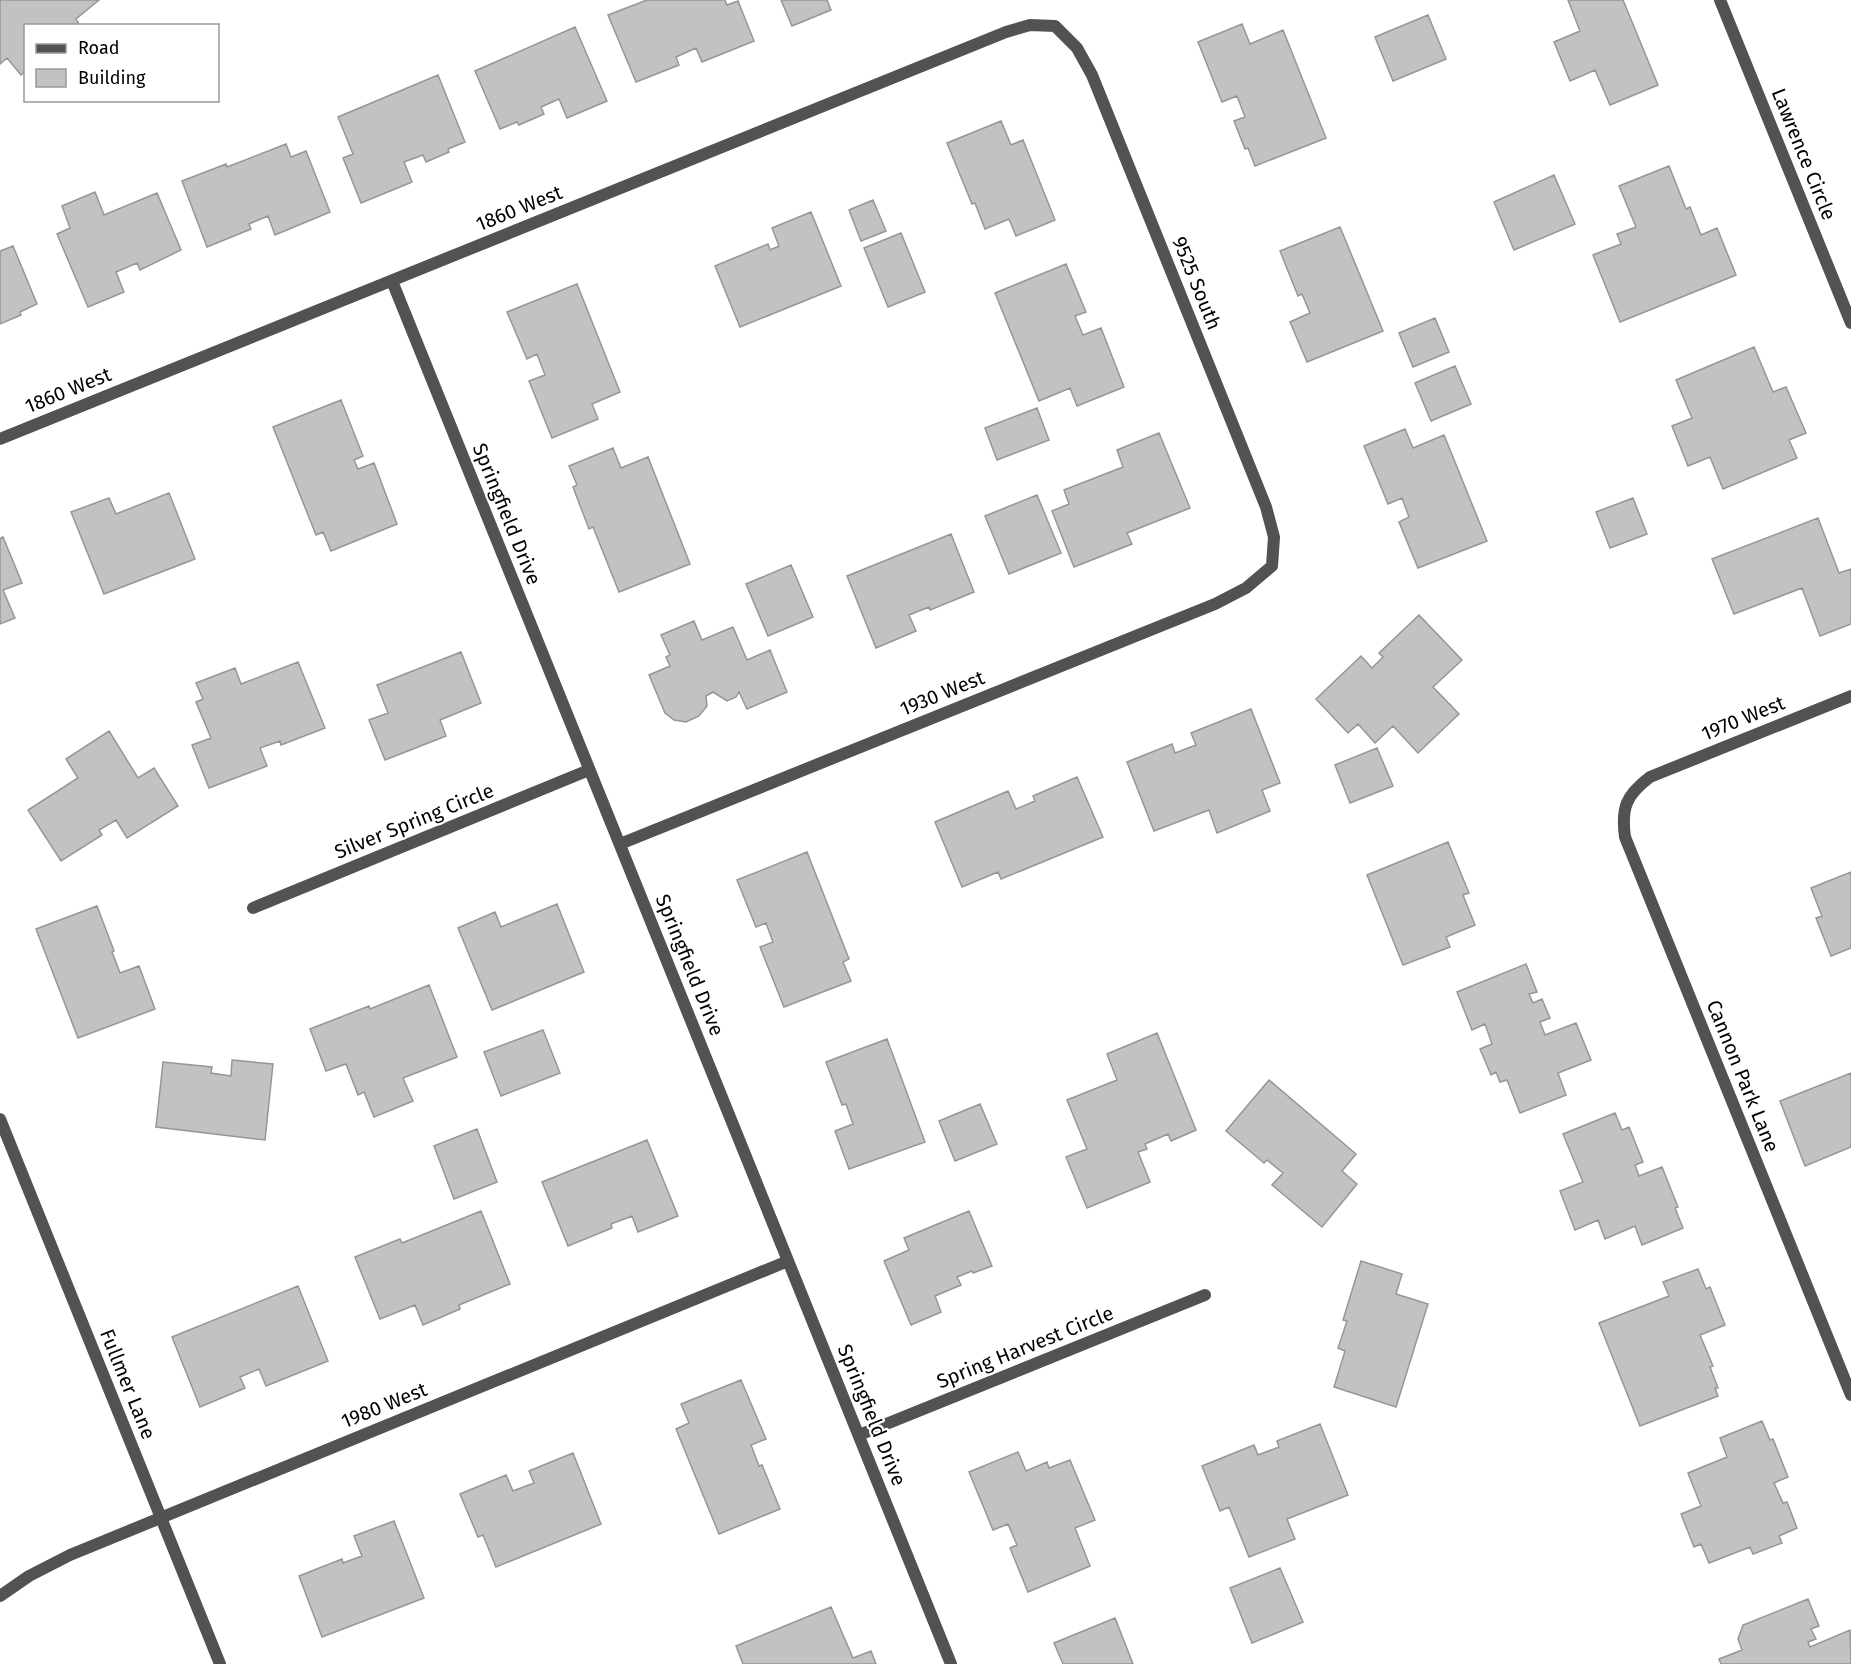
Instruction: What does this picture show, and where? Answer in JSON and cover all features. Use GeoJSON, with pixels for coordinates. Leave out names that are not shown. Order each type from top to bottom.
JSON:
{"type":"FeatureCollection","features":[{"type":"Feature","properties":{"kind":"street","name":"Lawrence Circle"},"geometry":{"type":"LineString","coordinates":[[1720,0],[1851,323]]}},
{"type":"Feature","properties":{"kind":"street","name":"1860 West"},"geometry":{"type":"LineString","coordinates":[[0,439],[1006,33],[1030,26],[1055,26]]}},
{"type":"Feature","properties":{"kind":"street","name":"9525 South"},"geometry":{"type":"LineString","coordinates":[[1055,26],[1077,48],[1092,75],[1244,451],[1266,507],[1274,537],[1272,566]]}},
{"type":"Feature","properties":{"kind":"street","name":"Springfield Drive"},"geometry":{"type":"LineString","coordinates":[[392,280],[951,1664]]}},
{"type":"Feature","properties":{"kind":"street","name":"1930 West"},"geometry":{"type":"LineString","coordinates":[[620,844],[1215,604],[1246,588],[1272,566]]}},
{"type":"Feature","properties":{"kind":"street","name":"1970 West"},"geometry":{"type":"LineString","coordinates":[[1650,777],[1851,696]]}},
{"type":"Feature","properties":{"kind":"street","name":"Silver Spring Circle"},"geometry":{"type":"LineString","coordinates":[[253,908],[589,770]]}},
{"type":"Feature","properties":{"kind":"street","name":"Cannon Park Lane"},"geometry":{"type":"LineString","coordinates":[[1650,777],[1635,788],[1626,803],[1623,820],[1625,837],[1851,1395]]}},
{"type":"Feature","properties":{"kind":"street","name":"Fullmer Lane"},"geometry":{"type":"LineString","coordinates":[[0,1119],[220,1664]]}},
{"type":"Feature","properties":{"kind":"street","name":"1980 West"},"geometry":{"type":"LineString","coordinates":[[0,1596],[52,1562],[788,1261]]}},
{"type":"Feature","properties":{"kind":"street","name":"Spring Harvest Circle"},"geometry":{"type":"LineString","coordinates":[[859,1435],[1205,1295]]}},
{"type":"Feature","properties":{"kind":"building"},"geometry":{"type":"Polygon","coordinates":[[[0,0],[99,0],[76,19],[79,24],[24,24],[24,73],[21,75],[7,58],[0,64],[0,0]]]}},
{"type":"Feature","properties":{"kind":"building"},"geometry":{"type":"Polygon","coordinates":[[[647,0],[725,0],[727,5],[738,1],[754,41],[702,62],[696,48],[676,57],[679,65],[636,82],[608,15],[647,0]]]}},
{"type":"Feature","properties":{"kind":"building"},"geometry":{"type":"Polygon","coordinates":[[[781,0],[827,0],[831,10],[792,26],[781,0]]]}},
{"type":"Feature","properties":{"kind":"building"},"geometry":{"type":"Polygon","coordinates":[[[1568,0],[1623,0],[1658,85],[1610,105],[1595,70],[1570,81],[1554,42],[1580,31],[1568,0]]]}},
{"type":"Feature","properties":{"kind":"building"},"geometry":{"type":"Polygon","coordinates":[[[1428,15],[1446,59],[1393,81],[1375,37],[1428,15]]]}},
{"type":"Feature","properties":{"kind":"building"},"geometry":{"type":"Polygon","coordinates":[[[1242,24],[1250,44],[1283,30],[1326,138],[1255,166],[1248,148],[1245,149],[1234,121],[1245,117],[1237,96],[1222,102],[1198,42],[1242,24]]]}},
{"type":"Feature","properties":{"kind":"building"},"geometry":{"type":"Polygon","coordinates":[[[575,27],[607,101],[567,118],[559,99],[541,107],[544,114],[519,125],[517,122],[500,129],[475,71],[575,27]]]}},
{"type":"Feature","properties":{"kind":"building"},"geometry":{"type":"Polygon","coordinates":[[[438,75],[465,142],[426,162],[423,155],[404,162],[412,182],[361,203],[343,158],[353,154],[338,117],[438,75]]]}},
{"type":"Feature","properties":{"kind":"building"},"geometry":{"type":"Polygon","coordinates":[[[1001,121],[1011,145],[1023,140],[1055,220],[1016,236],[1009,219],[985,229],[947,143],[1001,121]]]}},
{"type":"Feature","properties":{"kind":"building"},"geometry":{"type":"Polygon","coordinates":[[[286,144],[291,157],[306,151],[330,212],[275,235],[268,216],[249,224],[251,229],[207,247],[182,181],[226,164],[227,167],[286,144]]]}},
{"type":"Feature","properties":{"kind":"building"},"geometry":{"type":"Polygon","coordinates":[[[1669,166],[1686,209],[1690,207],[1701,235],[1717,228],[1736,275],[1620,322],[1593,255],[1621,244],[1617,234],[1636,227],[1619,186],[1669,166]]]}},
{"type":"Feature","properties":{"kind":"building"},"geometry":{"type":"Polygon","coordinates":[[[1554,175],[1575,224],[1514,250],[1494,202],[1554,175]]]}},
{"type":"Feature","properties":{"kind":"building"},"geometry":{"type":"Polygon","coordinates":[[[95,192],[104,215],[157,193],[181,250],[140,270],[137,263],[116,272],[124,292],[88,307],[57,234],[70,228],[62,206],[95,192]]]}},
{"type":"Feature","properties":{"kind":"building"},"geometry":{"type":"Polygon","coordinates":[[[873,200],[886,231],[861,241],[849,210],[873,200]]]}},
{"type":"Feature","properties":{"kind":"building"},"geometry":{"type":"Polygon","coordinates":[[[811,212],[841,286],[740,327],[715,266],[768,244],[770,250],[779,246],[772,228],[811,212]]]}},
{"type":"Feature","properties":{"kind":"building"},"geometry":{"type":"Polygon","coordinates":[[[1340,227],[1383,331],[1307,362],[1290,322],[1310,313],[1302,294],[1298,296],[1280,251],[1340,227]]]}},
{"type":"Feature","properties":{"kind":"building"},"geometry":{"type":"Polygon","coordinates":[[[901,233],[925,292],[888,307],[864,248],[901,233]]]}},
{"type":"Feature","properties":{"kind":"building"},"geometry":{"type":"Polygon","coordinates":[[[13,246],[37,304],[20,312],[21,315],[0,324],[0,251],[13,246]]]}},
{"type":"Feature","properties":{"kind":"building"},"geometry":{"type":"Polygon","coordinates":[[[1066,264],[1086,312],[1075,316],[1083,335],[1101,328],[1124,387],[1077,406],[1070,388],[1039,401],[995,293],[1066,264]]]}},
{"type":"Feature","properties":{"kind":"building"},"geometry":{"type":"Polygon","coordinates":[[[577,284],[620,392],[592,404],[598,419],[552,438],[529,381],[545,375],[537,354],[527,359],[507,312],[577,284]]]}},
{"type":"Feature","properties":{"kind":"building"},"geometry":{"type":"Polygon","coordinates":[[[1435,318],[1449,352],[1413,367],[1399,333],[1435,318]]]}},
{"type":"Feature","properties":{"kind":"building"},"geometry":{"type":"Polygon","coordinates":[[[1754,347],[1773,392],[1786,387],[1806,433],[1789,440],[1797,458],[1723,489],[1710,457],[1688,466],[1672,426],[1692,418],[1676,380],[1754,347]]]}},
{"type":"Feature","properties":{"kind":"building"},"geometry":{"type":"Polygon","coordinates":[[[1455,366],[1471,404],[1431,421],[1415,383],[1455,366]]]}},
{"type":"Feature","properties":{"kind":"building"},"geometry":{"type":"Polygon","coordinates":[[[341,400],[363,456],[354,460],[358,469],[374,463],[397,524],[331,551],[323,532],[316,535],[273,427],[341,400]]]}},
{"type":"Feature","properties":{"kind":"building"},"geometry":{"type":"Polygon","coordinates":[[[1037,408],[1049,440],[997,460],[985,428],[1037,408]]]}},
{"type":"Feature","properties":{"kind":"building"},"geometry":{"type":"Polygon","coordinates":[[[1405,429],[1413,448],[1444,435],[1487,541],[1418,568],[1399,522],[1409,517],[1402,498],[1388,504],[1364,446],[1405,429]]]}},
{"type":"Feature","properties":{"kind":"building"},"geometry":{"type":"Polygon","coordinates":[[[1159,433],[1190,508],[1127,533],[1132,544],[1074,567],[1052,511],[1069,504],[1064,490],[1123,467],[1117,450],[1159,433]]]}},
{"type":"Feature","properties":{"kind":"building"},"geometry":{"type":"Polygon","coordinates":[[[613,448],[621,468],[648,457],[690,564],[619,592],[593,527],[589,529],[573,487],[577,485],[569,466],[613,448]]]}},
{"type":"Feature","properties":{"kind":"building"},"geometry":{"type":"Polygon","coordinates":[[[169,493],[195,559],[104,594],[71,512],[109,498],[116,514],[169,493]]]}},
{"type":"Feature","properties":{"kind":"building"},"geometry":{"type":"Polygon","coordinates":[[[1037,495],[1061,553],[1009,574],[985,516],[1037,495]]]}},
{"type":"Feature","properties":{"kind":"building"},"geometry":{"type":"Polygon","coordinates":[[[1633,498],[1647,534],[1610,548],[1596,512],[1633,498]]]}},
{"type":"Feature","properties":{"kind":"building"},"geometry":{"type":"Polygon","coordinates":[[[1818,518],[1839,573],[1851,569],[1851,624],[1820,636],[1802,588],[1734,614],[1712,559],[1818,518]]]}},
{"type":"Feature","properties":{"kind":"building"},"geometry":{"type":"Polygon","coordinates":[[[951,534],[974,592],[930,610],[929,607],[909,615],[916,631],[876,648],[847,576],[951,534]]]}},
{"type":"Feature","properties":{"kind":"building"},"geometry":{"type":"Polygon","coordinates":[[[3,537],[22,583],[3,590],[15,618],[0,624],[0,539],[3,537]]]}},
{"type":"Feature","properties":{"kind":"building"},"geometry":{"type":"Polygon","coordinates":[[[791,565],[813,617],[768,636],[746,584],[791,565]]]}},
{"type":"Feature","properties":{"kind":"building"},"geometry":{"type":"Polygon","coordinates":[[[1419,615],[1462,660],[1433,687],[1459,714],[1418,753],[1393,726],[1375,743],[1358,724],[1348,733],[1316,699],[1361,656],[1372,668],[1383,657],[1379,653],[1419,615]]]}},
{"type":"Feature","properties":{"kind":"building"},"geometry":{"type":"Polygon","coordinates":[[[694,621],[702,640],[733,627],[747,660],[770,650],[787,692],[747,709],[739,692],[736,697],[727,701],[713,692],[706,696],[707,706],[699,716],[686,722],[674,720],[665,713],[649,675],[670,666],[666,657],[670,655],[661,635],[694,621]]]}},
{"type":"Feature","properties":{"kind":"building"},"geometry":{"type":"Polygon","coordinates":[[[461,652],[481,703],[440,720],[446,736],[385,760],[369,720],[388,713],[377,685],[461,652]]]}},
{"type":"Feature","properties":{"kind":"building"},"geometry":{"type":"Polygon","coordinates":[[[298,662],[325,728],[281,745],[280,741],[260,748],[267,766],[209,788],[192,745],[211,738],[196,702],[203,699],[196,683],[235,668],[241,684],[298,662]]]}},
{"type":"Feature","properties":{"kind":"building"},"geometry":{"type":"Polygon","coordinates":[[[1251,709],[1280,783],[1262,790],[1270,811],[1217,833],[1209,810],[1154,831],[1127,762],[1172,744],[1175,753],[1196,745],[1191,733],[1251,709]]]}},
{"type":"Feature","properties":{"kind":"building"},"geometry":{"type":"Polygon","coordinates":[[[109,731],[138,778],[154,768],[178,806],[127,838],[116,820],[99,830],[102,835],[61,861],[28,810],[78,778],[66,759],[109,731]]]}},
{"type":"Feature","properties":{"kind":"building"},"geometry":{"type":"Polygon","coordinates":[[[1377,748],[1393,786],[1350,803],[1335,765],[1377,748]]]}},
{"type":"Feature","properties":{"kind":"building"},"geometry":{"type":"Polygon","coordinates":[[[1077,777],[1103,837],[1001,879],[998,872],[962,887],[935,822],[1008,791],[1016,809],[1035,801],[1033,796],[1077,777]]]}},
{"type":"Feature","properties":{"kind":"building"},"geometry":{"type":"Polygon","coordinates":[[[1448,842],[1469,893],[1463,895],[1475,925],[1446,937],[1450,947],[1403,965],[1367,875],[1448,842]]]}},
{"type":"Feature","properties":{"kind":"building"},"geometry":{"type":"Polygon","coordinates":[[[807,852],[849,959],[843,962],[851,981],[784,1007],[760,947],[773,942],[766,923],[756,927],[737,880],[807,852]]]}},
{"type":"Feature","properties":{"kind":"building"},"geometry":{"type":"Polygon","coordinates":[[[1851,872],[1851,948],[1831,956],[1816,918],[1822,916],[1811,888],[1851,872]]]}},
{"type":"Feature","properties":{"kind":"building"},"geometry":{"type":"Polygon","coordinates":[[[557,904],[584,972],[492,1010],[458,928],[495,912],[501,927],[557,904]]]}},
{"type":"Feature","properties":{"kind":"building"},"geometry":{"type":"Polygon","coordinates":[[[97,906],[120,973],[139,966],[155,1009],[78,1038],[36,929],[97,906]]]}},
{"type":"Feature","properties":{"kind":"building"},"geometry":{"type":"Polygon","coordinates":[[[1526,964],[1537,992],[1529,994],[1533,1003],[1542,999],[1550,1018],[1540,1022],[1545,1035],[1576,1023],[1591,1060],[1558,1073],[1566,1095],[1520,1113],[1507,1080],[1500,1082],[1496,1072],[1491,1075],[1480,1049],[1492,1044],[1485,1024],[1472,1030],[1457,992],[1526,964]]]}},
{"type":"Feature","properties":{"kind":"building"},"geometry":{"type":"Polygon","coordinates":[[[429,985],[457,1057],[403,1078],[413,1101],[374,1117],[364,1092],[358,1095],[346,1064],[326,1071],[310,1029],[369,1006],[370,1009],[429,985]]]}},
{"type":"Feature","properties":{"kind":"building"},"geometry":{"type":"Polygon","coordinates":[[[543,1030],[560,1073],[501,1096],[484,1052],[543,1030]]]}},
{"type":"Feature","properties":{"kind":"building"},"geometry":{"type":"Polygon","coordinates":[[[1157,1033],[1196,1130],[1171,1141],[1168,1134],[1145,1144],[1147,1149],[1138,1152],[1150,1182],[1087,1208],[1066,1157],[1087,1149],[1067,1100],[1117,1080],[1107,1054],[1157,1033]]]}},
{"type":"Feature","properties":{"kind":"building"},"geometry":{"type":"Polygon","coordinates":[[[887,1039],[925,1142],[849,1169],[835,1131],[853,1124],[846,1104],[842,1105],[826,1062],[887,1039]]]}},
{"type":"Feature","properties":{"kind":"building"},"geometry":{"type":"Polygon","coordinates":[[[232,1060],[273,1064],[265,1140],[156,1127],[163,1062],[212,1067],[211,1073],[231,1076],[232,1060]]]}},
{"type":"Feature","properties":{"kind":"building"},"geometry":{"type":"Polygon","coordinates":[[[1851,1073],[1851,1147],[1805,1166],[1780,1101],[1851,1073]]]}},
{"type":"Feature","properties":{"kind":"building"},"geometry":{"type":"Polygon","coordinates":[[[1269,1080],[1356,1154],[1342,1171],[1357,1184],[1322,1227],[1272,1185],[1283,1173],[1267,1160],[1264,1163],[1226,1131],[1269,1080]]]}},
{"type":"Feature","properties":{"kind":"building"},"geometry":{"type":"Polygon","coordinates":[[[980,1104],[997,1144],[955,1161],[939,1121],[980,1104]]]}},
{"type":"Feature","properties":{"kind":"building"},"geometry":{"type":"Polygon","coordinates":[[[1615,1113],[1622,1130],[1629,1127],[1643,1162],[1635,1165],[1639,1176],[1662,1167],[1678,1207],[1675,1208],[1683,1228],[1642,1245],[1635,1226],[1605,1239],[1598,1220],[1575,1230],[1560,1191],[1583,1182],[1563,1134],[1615,1113]]]}},
{"type":"Feature","properties":{"kind":"building"},"geometry":{"type":"Polygon","coordinates":[[[477,1129],[497,1182],[454,1199],[434,1146],[477,1129]]]}},
{"type":"Feature","properties":{"kind":"building"},"geometry":{"type":"Polygon","coordinates":[[[647,1140],[678,1216],[638,1232],[632,1216],[611,1224],[612,1228],[568,1246],[542,1182],[647,1140]]]}},
{"type":"Feature","properties":{"kind":"building"},"geometry":{"type":"Polygon","coordinates":[[[481,1211],[510,1284],[459,1305],[460,1309],[423,1325],[415,1305],[380,1319],[355,1257],[400,1239],[402,1243],[481,1211]]]}},
{"type":"Feature","properties":{"kind":"building"},"geometry":{"type":"Polygon","coordinates":[[[969,1211],[992,1266],[957,1277],[961,1285],[935,1296],[941,1312],[911,1325],[884,1261],[909,1250],[904,1238],[969,1211]]]}},
{"type":"Feature","properties":{"kind":"building"},"geometry":{"type":"Polygon","coordinates":[[[1361,1261],[1402,1274],[1396,1294],[1428,1304],[1396,1407],[1334,1387],[1345,1351],[1338,1348],[1347,1321],[1343,1320],[1361,1261]]]}},
{"type":"Feature","properties":{"kind":"building"},"geometry":{"type":"Polygon","coordinates":[[[1698,1269],[1706,1289],[1710,1287],[1725,1325],[1700,1335],[1713,1366],[1710,1367],[1718,1388],[1715,1388],[1718,1396],[1640,1426],[1599,1323],[1669,1296],[1663,1282],[1698,1269]]]}},
{"type":"Feature","properties":{"kind":"building"},"geometry":{"type":"Polygon","coordinates":[[[298,1286],[328,1361],[266,1386],[259,1369],[240,1377],[245,1388],[200,1407],[172,1337],[298,1286]]]}},
{"type":"Feature","properties":{"kind":"building"},"geometry":{"type":"Polygon","coordinates":[[[741,1380],[766,1439],[751,1445],[780,1509],[719,1534],[676,1429],[689,1423],[681,1404],[741,1380]]]}},
{"type":"Feature","properties":{"kind":"building"},"geometry":{"type":"Polygon","coordinates":[[[1762,1421],[1770,1440],[1773,1439],[1788,1477],[1774,1483],[1783,1503],[1787,1502],[1797,1528],[1779,1536],[1782,1543],[1753,1554],[1750,1547],[1709,1563],[1701,1544],[1694,1547],[1681,1514],[1701,1506],[1688,1473],[1727,1457],[1720,1438],[1762,1421]]]}},
{"type":"Feature","properties":{"kind":"building"},"geometry":{"type":"Polygon","coordinates":[[[1320,1424],[1348,1495],[1287,1519],[1295,1539],[1249,1557],[1229,1507],[1220,1511],[1202,1466],[1254,1445],[1258,1455],[1279,1447],[1277,1441],[1320,1424]]]}},
{"type":"Feature","properties":{"kind":"building"},"geometry":{"type":"Polygon","coordinates":[[[1018,1452],[1026,1471],[1047,1462],[1049,1468],[1070,1460],[1095,1520],[1075,1528],[1090,1566],[1028,1592],[1010,1548],[1017,1545],[1008,1524],[993,1530],[969,1472],[1018,1452]]]}},
{"type":"Feature","properties":{"kind":"building"},"geometry":{"type":"Polygon","coordinates":[[[573,1453],[601,1524],[496,1567],[483,1535],[478,1537],[460,1494],[506,1475],[513,1491],[534,1483],[529,1471],[573,1453]]]}},
{"type":"Feature","properties":{"kind":"building"},"geometry":{"type":"Polygon","coordinates":[[[394,1521],[424,1598],[322,1637],[299,1576],[342,1559],[343,1563],[362,1556],[354,1536],[394,1521]]]}},
{"type":"Feature","properties":{"kind":"building"},"geometry":{"type":"Polygon","coordinates":[[[1280,1568],[1303,1622],[1252,1643],[1230,1588],[1280,1568]]]}},
{"type":"Feature","properties":{"kind":"building"},"geometry":{"type":"Polygon","coordinates":[[[1808,1599],[1819,1626],[1811,1629],[1816,1639],[1808,1642],[1810,1647],[1850,1630],[1851,1664],[1721,1664],[1719,1659],[1742,1650],[1738,1639],[1743,1625],[1808,1599]]]}},
{"type":"Feature","properties":{"kind":"building"},"geometry":{"type":"Polygon","coordinates":[[[831,1607],[853,1658],[871,1651],[876,1664],[743,1664],[736,1646],[831,1607]]]}},
{"type":"Feature","properties":{"kind":"building"},"geometry":{"type":"Polygon","coordinates":[[[1115,1618],[1133,1664],[1063,1664],[1054,1643],[1115,1618]]]}}]}
